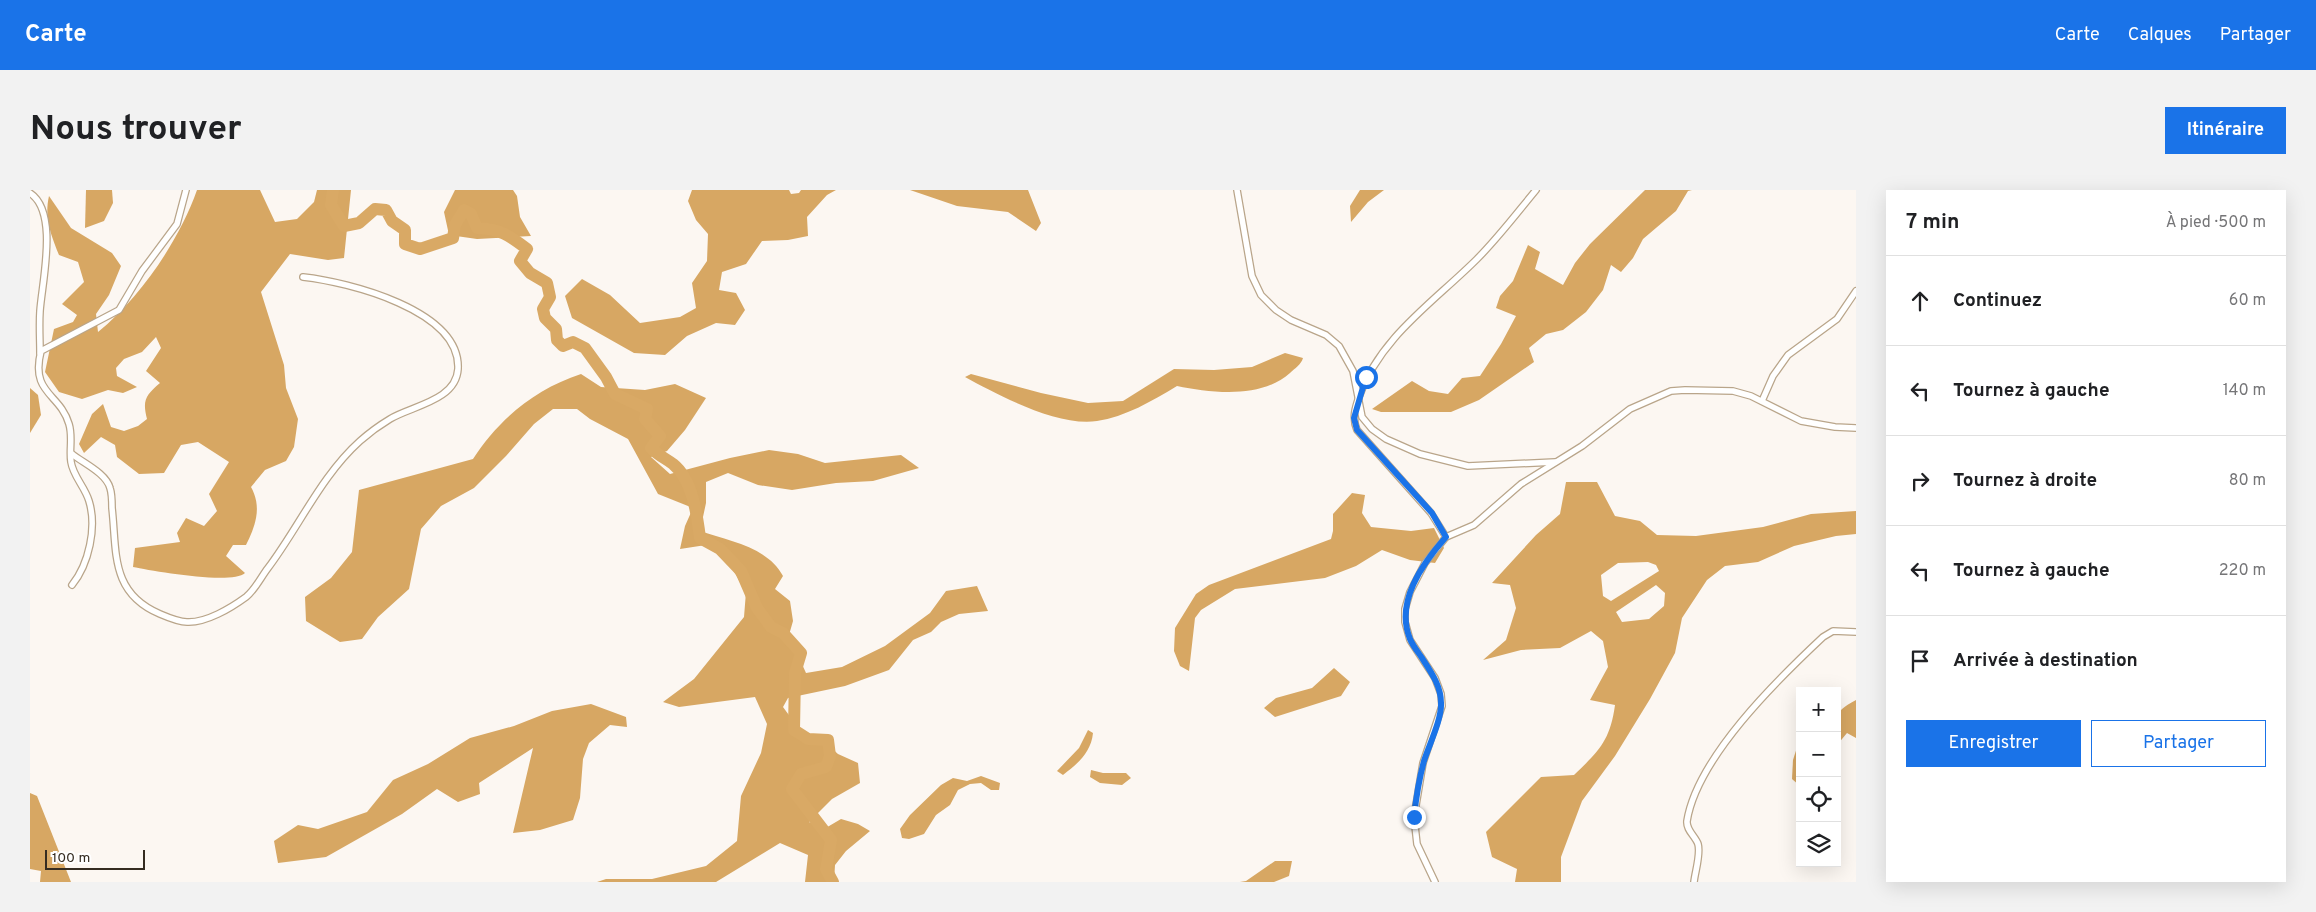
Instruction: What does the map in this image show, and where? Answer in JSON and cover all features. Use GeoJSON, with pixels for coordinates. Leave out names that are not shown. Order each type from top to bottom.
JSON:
{"type":"FeatureCollection","features":[{"type":"Feature","properties":{"kind":"street"},"geometry":{"type":"LineString","coordinates":[[40,354],[58,341],[88,328],[119,310],[142,271],[177,224],[186,190]]}},
{"type":"Feature","properties":{"kind":"street"},"geometry":{"type":"LineString","coordinates":[[1236,190],[1252,276],[1261,295],[1276,310],[1291,320],[1326,335],[1340,346],[1354,371],[1362,417],[1372,429],[1386,439],[1420,454],[1468,466],[1557,462]]}},
{"type":"Feature","properties":{"kind":"street"},"geometry":{"type":"LineString","coordinates":[[1446,537],[1432,513],[1357,430],[1354,418],[1359,397],[1370,370],[1386,350],[1412,320],[1486,250],[1536,190]]}},
{"type":"Feature","properties":{"kind":"street"},"geometry":{"type":"LineString","coordinates":[[30,193],[36,197],[45,218],[46,260],[40,311],[40,354],[36,362],[37,382],[65,415],[69,424],[71,462],[89,500],[91,522],[88,552],[80,575],[72,585]]}},
{"type":"Feature","properties":{"kind":"street"},"geometry":{"type":"LineString","coordinates":[[72,454],[86,466],[101,473],[110,486],[116,558],[122,582],[137,599],[159,614],[187,622],[217,615],[248,596],[279,554],[335,468],[360,440],[391,419],[434,400],[452,386],[458,371],[456,353],[447,337],[428,318],[380,295],[320,279],[303,277]]}},
{"type":"Feature","properties":{"kind":"street"},"geometry":{"type":"LineString","coordinates":[[1762,401],[1773,376],[1788,354],[1837,319],[1856,291]]}},
{"type":"Feature","properties":{"kind":"street"},"geometry":{"type":"LineString","coordinates":[[1435,882],[1417,844],[1414,817],[1424,764],[1442,706],[1441,694],[1435,678],[1410,640],[1406,622],[1406,609],[1410,592],[1425,563],[1446,537],[1474,526],[1521,484],[1557,462],[1630,409],[1671,392],[1685,390],[1733,392],[1751,396],[1801,421],[1835,427],[1856,428]]}},
{"type":"Feature","properties":{"kind":"street"},"geometry":{"type":"LineString","coordinates":[[1694,882],[1698,849],[1688,829],[1687,821],[1696,790],[1708,769],[1737,728],[1768,692],[1823,637],[1833,631],[1856,632]]}},
{"type":"Feature","properties":{"kind":"shaded area"},"geometry":{"type":"Polygon","coordinates":[[[86,190],[112,190],[113,203],[104,221],[85,228],[86,190]]]}},
{"type":"Feature","properties":{"kind":"shaded area"},"geometry":{"type":"Polygon","coordinates":[[[197,190],[260,190],[275,222],[297,219],[314,202],[317,190],[351,190],[344,258],[328,260],[290,254],[261,292],[284,365],[286,388],[298,419],[294,447],[286,461],[265,470],[251,487],[257,509],[253,530],[246,545],[233,545],[226,556],[245,573],[225,578],[192,576],[133,567],[135,548],[180,542],[177,533],[186,518],[204,526],[217,511],[209,494],[229,462],[198,442],[181,445],[164,473],[139,474],[117,457],[115,445],[101,437],[84,453],[79,444],[92,414],[103,404],[111,427],[124,431],[138,426],[147,419],[146,398],[160,383],[146,371],[161,348],[156,337],[142,352],[124,359],[116,368],[117,376],[137,387],[123,393],[108,390],[82,399],[59,392],[45,372],[54,329],[73,322],[77,315],[62,304],[84,282],[78,262],[59,255],[48,219],[49,196],[71,228],[112,253],[121,266],[109,295],[96,314],[98,332],[129,303],[143,286],[180,229],[197,190]]]}},
{"type":"Feature","properties":{"kind":"shaded area"},"geometry":{"type":"Polygon","coordinates":[[[455,190],[513,190],[517,196],[520,217],[531,236],[477,239],[449,235],[444,212],[455,190]]]}},
{"type":"Feature","properties":{"kind":"shaded area"},"geometry":{"type":"Polygon","coordinates":[[[692,190],[789,190],[791,194],[799,193],[801,190],[836,190],[827,195],[807,217],[808,236],[788,240],[762,241],[746,264],[722,272],[719,290],[736,293],[745,310],[735,325],[716,323],[687,336],[665,355],[634,353],[572,318],[565,296],[582,279],[610,295],[640,323],[680,317],[696,308],[692,283],[707,261],[708,234],[696,220],[688,201],[692,190]]]}},
{"type":"Feature","properties":{"kind":"shaded area"},"geometry":{"type":"Polygon","coordinates":[[[910,190],[1028,190],[1041,223],[1036,231],[1008,212],[957,206],[910,190]]]}},
{"type":"Feature","properties":{"kind":"shaded area"},"geometry":{"type":"Polygon","coordinates":[[[1360,190],[1384,190],[1368,202],[1351,222],[1350,206],[1360,190]]]}},
{"type":"Feature","properties":{"kind":"shaded area"},"geometry":{"type":"Polygon","coordinates":[[[1645,190],[1692,190],[1688,191],[1676,211],[1643,239],[1633,258],[1621,272],[1611,265],[1603,290],[1586,312],[1563,330],[1546,334],[1529,348],[1534,362],[1479,400],[1451,412],[1381,412],[1372,409],[1412,381],[1429,391],[1448,394],[1462,378],[1480,376],[1501,344],[1516,316],[1496,308],[1500,296],[1513,281],[1528,245],[1540,252],[1535,269],[1563,285],[1575,263],[1590,244],[1645,190]]]}},
{"type":"Feature","properties":{"kind":"shaded area"},"geometry":{"type":"Polygon","coordinates":[[[1285,353],[1303,358],[1299,365],[1290,373],[1265,387],[1236,392],[1220,392],[1177,386],[1128,412],[1097,421],[1081,422],[1065,419],[1029,408],[965,377],[971,374],[1041,393],[1088,403],[1123,401],[1174,369],[1214,370],[1252,367],[1285,353]]]}},
{"type":"Feature","properties":{"kind":"shaded area"},"geometry":{"type":"Polygon","coordinates":[[[581,374],[601,387],[645,390],[675,384],[706,398],[685,430],[667,451],[651,457],[670,474],[769,450],[798,454],[825,463],[901,455],[919,468],[873,481],[836,483],[792,490],[758,485],[728,473],[706,482],[706,503],[700,531],[747,546],[768,558],[776,566],[783,576],[775,589],[790,601],[793,621],[787,642],[797,653],[806,673],[842,667],[885,646],[930,613],[946,591],[977,586],[988,611],[959,614],[941,622],[931,632],[913,640],[889,670],[845,686],[788,698],[783,707],[802,733],[818,736],[838,754],[858,763],[860,783],[832,799],[809,822],[824,829],[841,819],[858,824],[870,831],[846,851],[835,865],[834,882],[805,882],[808,855],[780,843],[716,882],[597,882],[606,879],[652,879],[706,866],[737,841],[741,796],[761,753],[767,724],[755,697],[679,707],[663,702],[694,679],[744,617],[746,592],[727,560],[706,545],[680,549],[685,526],[693,508],[658,494],[628,439],[590,419],[577,409],[553,409],[534,424],[474,488],[441,506],[421,529],[409,589],[378,617],[362,639],[340,642],[306,621],[305,597],[331,578],[352,552],[359,490],[473,459],[483,444],[506,418],[548,388],[581,374]]]}},
{"type":"Feature","properties":{"kind":"shaded area"},"geometry":{"type":"Polygon","coordinates":[[[30,388],[38,395],[41,415],[30,433],[30,388]]]}},
{"type":"Feature","properties":{"kind":"shaded area"},"geometry":{"type":"Polygon","coordinates":[[[1566,482],[1597,482],[1615,516],[1640,521],[1657,535],[1696,536],[1763,527],[1811,514],[1856,511],[1856,534],[1836,536],[1794,546],[1758,562],[1725,566],[1707,580],[1682,618],[1675,653],[1650,699],[1615,756],[1582,801],[1561,857],[1561,882],[1515,882],[1517,869],[1492,857],[1486,832],[1541,777],[1574,775],[1583,767],[1597,752],[1606,737],[1615,705],[1590,700],[1608,667],[1603,641],[1591,631],[1560,648],[1521,650],[1483,660],[1506,640],[1516,608],[1510,585],[1492,583],[1536,535],[1560,514],[1566,482]],[[1648,562],[1618,563],[1601,575],[1603,596],[1611,601],[1659,571],[1656,565],[1648,562]],[[1656,585],[1616,612],[1622,622],[1649,619],[1664,606],[1665,593],[1656,585]]]}},
{"type":"Feature","properties":{"kind":"shaded area"},"geometry":{"type":"Polygon","coordinates":[[[1352,493],[1365,495],[1362,513],[1371,527],[1411,531],[1434,528],[1444,548],[1435,563],[1410,560],[1382,550],[1356,566],[1325,578],[1235,589],[1201,610],[1195,618],[1189,671],[1180,666],[1174,651],[1175,628],[1196,594],[1209,585],[1331,539],[1333,514],[1352,493]]]}},
{"type":"Feature","properties":{"kind":"shaded area"},"geometry":{"type":"Polygon","coordinates":[[[1334,668],[1350,682],[1341,696],[1275,717],[1264,708],[1276,698],[1312,688],[1334,668]]]}},
{"type":"Feature","properties":{"kind":"shaded area"},"geometry":{"type":"Polygon","coordinates":[[[1856,700],[1856,738],[1847,733],[1841,740],[1841,710],[1856,700]]]}},
{"type":"Feature","properties":{"kind":"shaded area"},"geometry":{"type":"Polygon","coordinates":[[[591,704],[626,717],[627,727],[610,725],[589,743],[583,759],[580,798],[573,820],[540,830],[513,833],[533,748],[479,783],[480,794],[458,802],[437,789],[402,814],[326,857],[278,863],[274,841],[298,825],[318,829],[367,812],[393,780],[428,764],[470,738],[514,726],[552,711],[591,704]]]}},
{"type":"Feature","properties":{"kind":"shaded area"},"geometry":{"type":"Polygon","coordinates":[[[1088,730],[1093,733],[1086,752],[1063,775],[1057,771],[1079,748],[1088,730]]]}},
{"type":"Feature","properties":{"kind":"shaded area"},"geometry":{"type":"Polygon","coordinates":[[[1796,751],[1796,782],[1792,779],[1793,760],[1796,751]]]}},
{"type":"Feature","properties":{"kind":"shaded area"},"geometry":{"type":"Polygon","coordinates":[[[1091,770],[1103,773],[1126,773],[1131,778],[1122,785],[1100,783],[1090,777],[1091,770]]]}},
{"type":"Feature","properties":{"kind":"shaded area"},"geometry":{"type":"Polygon","coordinates":[[[981,776],[1000,783],[999,790],[991,790],[981,783],[970,784],[958,790],[950,805],[936,815],[924,834],[909,839],[902,838],[900,829],[910,815],[941,785],[953,778],[967,781],[981,776]]]}},
{"type":"Feature","properties":{"kind":"shaded area"},"geometry":{"type":"Polygon","coordinates":[[[30,793],[37,796],[71,882],[40,882],[41,871],[30,869],[30,793]]]}},
{"type":"Feature","properties":{"kind":"shaded area"},"geometry":{"type":"Polygon","coordinates":[[[1275,861],[1292,861],[1289,876],[1274,882],[1240,882],[1246,881],[1275,861]]]}},
{"type":"Feature","properties":{"kind":"waterway"},"geometry":{"type":"LineString","coordinates":[[333,190],[331,205],[344,226],[359,223],[375,209],[386,210],[392,221],[405,230],[405,244],[420,249],[453,238],[455,225],[464,210],[471,214],[477,228],[498,231],[515,240],[527,249],[520,261],[530,273],[547,283],[550,297],[543,309],[545,318],[556,329],[557,340],[563,346],[573,342],[585,348],[606,377],[615,394],[647,409],[645,419],[660,436],[651,448],[680,471],[690,488],[700,538],[720,549],[741,571],[757,608],[771,627],[783,633],[801,653],[795,673],[794,730],[808,739],[828,740],[830,756],[826,767],[801,774],[792,789],[831,840],[826,869],[833,882]]}},
{"type":"Feature","properties":{"kind":"route"},"geometry":{"type":"LineString","coordinates":[[1366,377],[1356,406],[1354,418],[1357,430],[1432,513],[1446,537],[1425,563],[1410,592],[1406,609],[1406,622],[1410,640],[1435,678],[1441,694],[1442,706],[1424,764],[1414,817]]}}]}
